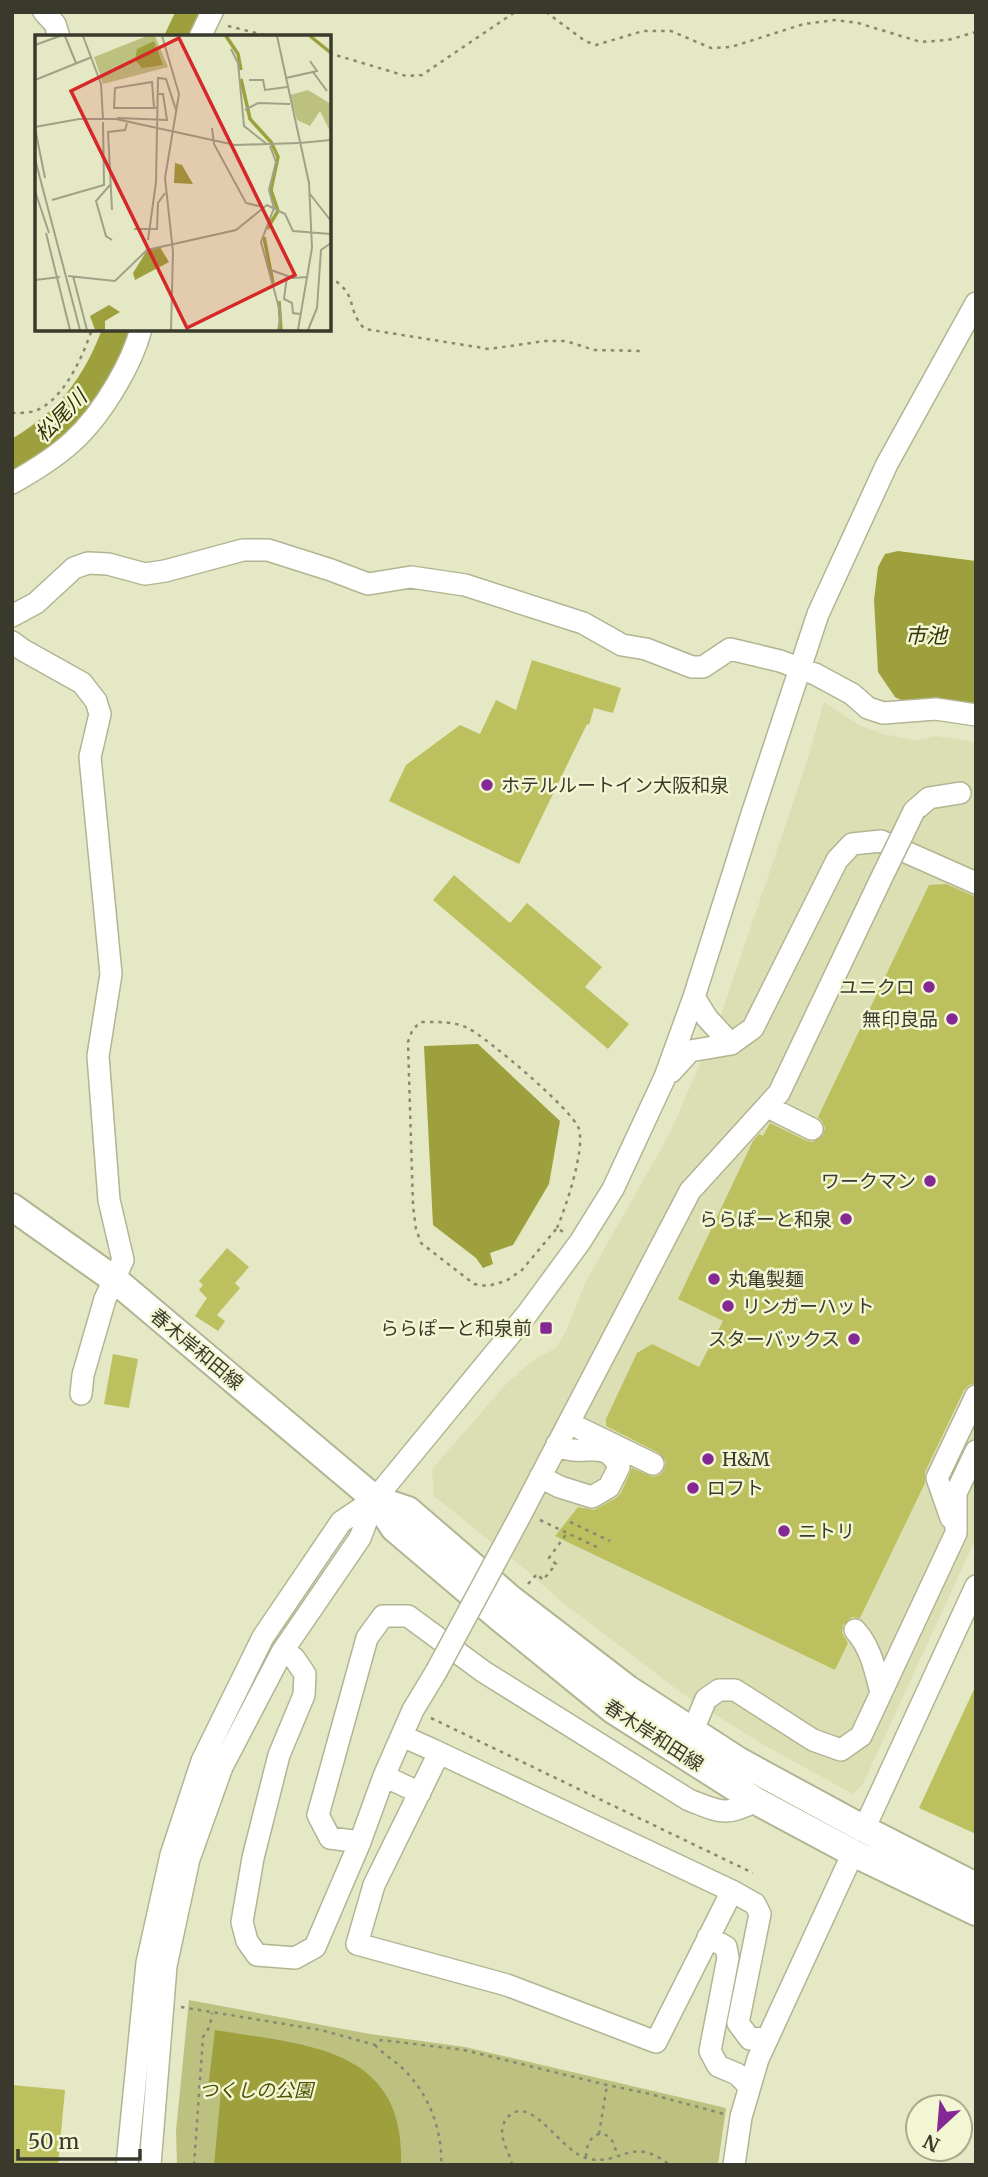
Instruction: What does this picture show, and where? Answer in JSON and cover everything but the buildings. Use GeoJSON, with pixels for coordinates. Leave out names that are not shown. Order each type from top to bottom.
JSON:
{"type":"FeatureCollection","features":[{"type":"Feature","properties":{"kind":"main road","name":"春木岸和田線"},"geometry":{"type":"LineString","coordinates":[[12,1207],[115,1280],[375,1499],[394,1528],[614,1710],[757,1801],[976,1886]]}},
{"type":"Feature","properties":{"kind":"main road","name":"春木岸和田線"},"geometry":{"type":"LineString","coordinates":[[375,1499],[408,1510],[511,1600],[628,1689],[858,1841],[976,1912]]}},
{"type":"Feature","properties":{"kind":"street"},"geometry":{"type":"LineString","coordinates":[[127,2165],[147,1963],[171,1855],[202,1761],[263,1637],[341,1522],[375,1499],[527,1314],[580,1242],[613,1189],[665,1077],[694,997],[818,614],[887,464],[976,303]]}},
{"type":"Feature","properties":{"kind":"street"},"geometry":{"type":"LineString","coordinates":[[12,483],[61,453],[90,425],[128,366],[140,331]]}},
{"type":"Feature","properties":{"kind":"street"},"geometry":{"type":"LineString","coordinates":[[12,616],[36,603],[74,568],[88,563],[108,564],[145,574],[243,550],[268,550],[331,569],[368,584],[411,578],[465,585],[583,623],[622,645],[646,649],[691,667],[703,667],[730,649],[780,661],[852,694],[868,708],[883,713],[936,709],[976,715]]}},
{"type":"Feature","properties":{"kind":"street"},"geometry":{"type":"LineString","coordinates":[[12,642],[82,683],[96,701],[100,713],[90,764],[111,974],[98,1056],[109,1200],[123,1260],[105,1299],[80,1394]]}},
{"type":"Feature","properties":{"kind":"street"},"geometry":{"type":"LineString","coordinates":[[282,1652],[294,1658],[305,1674],[304,1695],[279,1755],[253,1858],[242,1922],[247,1941],[257,1955],[295,1958],[314,1947],[360,1842],[412,1710],[527,1516],[540,1477],[556,1444],[690,1191],[779,1093],[914,811],[929,798],[960,793]]}},
{"type":"Feature","properties":{"kind":"street"},"geometry":{"type":"LineString","coordinates":[[665,1077],[690,1051],[732,1044],[752,1028],[837,860],[852,844],[881,841],[976,883]]}},
{"type":"Feature","properties":{"kind":"street"},"geometry":{"type":"LineString","coordinates":[[694,997],[707,1018],[732,1044]]}},
{"type":"Feature","properties":{"kind":"street"},"geometry":{"type":"LineString","coordinates":[[768,1107],[812,1129]]}},
{"type":"Feature","properties":{"kind":"street"},"geometry":{"type":"LineString","coordinates":[[956,1533],[937,1478],[976,1395]]}},
{"type":"Feature","properties":{"kind":"street"},"geometry":{"type":"LineString","coordinates":[[569,1423],[653,1464]]}},
{"type":"Feature","properties":{"kind":"street"},"geometry":{"type":"LineString","coordinates":[[540,1477],[560,1487],[592,1497],[609,1487],[619,1467],[613,1455],[599,1449],[571,1451],[556,1444]]}},
{"type":"Feature","properties":{"kind":"street"},"geometry":{"type":"LineString","coordinates":[[693,1730],[706,1699],[719,1690],[735,1690],[813,1740],[841,1750],[861,1736],[956,1533],[956,1493],[976,1451]]}},
{"type":"Feature","properties":{"kind":"street"},"geometry":{"type":"LineString","coordinates":[[150,2165],[166,1966],[189,1859],[222,1767],[282,1652],[360,1538],[375,1499]]}},
{"type":"Feature","properties":{"kind":"street"},"geometry":{"type":"LineString","coordinates":[[734,2165],[749,2086],[768,2038],[976,1586]]}},
{"type":"Feature","properties":{"kind":"street"},"geometry":{"type":"LineString","coordinates":[[360,1842],[330,1838],[318,1815],[367,1638],[383,1616],[408,1616],[484,1672],[689,1800],[721,1812],[734,1811],[757,1801]]}},
{"type":"Feature","properties":{"kind":"street"},"geometry":{"type":"LineString","coordinates":[[855,1630],[864,1640],[871,1656],[881,1693]]}},
{"type":"Feature","properties":{"kind":"street"},"geometry":{"type":"LineString","coordinates":[[402,1736],[755,1904],[760,1914],[738,2023],[750,2039],[768,2038]]}},
{"type":"Feature","properties":{"kind":"street"},"geometry":{"type":"LineString","coordinates":[[439,1753],[374,1885],[356,1944],[507,1985],[656,2042],[732,1891]]}},
{"type":"Feature","properties":{"kind":"street"},"geometry":{"type":"LineString","coordinates":[[384,1776],[420,1793]]}},
{"type":"Feature","properties":{"kind":"street"},"geometry":{"type":"LineString","coordinates":[[708,1937],[726,1947],[728,1958],[710,2051],[718,2066],[737,2074],[749,2086]]}},
{"type":"Feature","properties":{"kind":"path"},"geometry":{"type":"LineString","coordinates":[[331,54],[406,76],[422,75],[515,12]]}},
{"type":"Feature","properties":{"kind":"path"},"geometry":{"type":"LineString","coordinates":[[546,12],[585,41],[596,45],[643,31],[671,31],[711,48],[731,47],[804,24],[835,19],[921,42],[948,40],[976,32]]}},
{"type":"Feature","properties":{"kind":"path"},"geometry":{"type":"LineString","coordinates":[[206,23],[263,35]]}},
{"type":"Feature","properties":{"kind":"path"},"geometry":{"type":"LineString","coordinates":[[331,278],[348,291],[357,322],[365,329],[489,349],[545,341],[566,341],[594,349],[641,351]]}},
{"type":"Feature","properties":{"kind":"path"},"geometry":{"type":"LineString","coordinates":[[12,413],[34,411],[55,397],[85,352],[91,331]]}},
{"type":"Feature","properties":{"kind":"path"},"geometry":{"type":"LineString","coordinates":[[421,1022],[453,1023],[469,1028],[488,1041],[562,1105],[575,1120],[580,1130],[578,1152],[568,1202],[557,1228],[522,1270],[506,1281],[488,1286],[474,1284],[421,1243],[416,1229],[414,1206],[408,1042],[412,1031],[421,1022]]}},
{"type":"Feature","properties":{"kind":"path"},"geometry":{"type":"LineString","coordinates":[[557,1228],[580,1242]]}},
{"type":"Feature","properties":{"kind":"path"},"geometry":{"type":"LineString","coordinates":[[527,1516],[599,1548]]}},
{"type":"Feature","properties":{"kind":"path"},"geometry":{"type":"LineString","coordinates":[[570,1522],[610,1541]]}},
{"type":"Feature","properties":{"kind":"path"},"geometry":{"type":"LineString","coordinates":[[524,1590],[537,1574],[543,1580],[556,1564],[549,1558],[568,1533]]}},
{"type":"Feature","properties":{"kind":"path"},"geometry":{"type":"LineString","coordinates":[[430,1718],[752,1873]]}},
{"type":"Feature","properties":{"kind":"path"},"geometry":{"type":"LineString","coordinates":[[180,2007],[321,2030],[375,2045],[401,2067],[424,2095],[439,2129],[441,2165]]}},
{"type":"Feature","properties":{"kind":"path"},"geometry":{"type":"LineString","coordinates":[[194,2165],[203,2036],[210,2026],[212,2012]]}},
{"type":"Feature","properties":{"kind":"path"},"geometry":{"type":"LineString","coordinates":[[375,2045],[381,2040],[464,2050],[741,2117]]}},
{"type":"Feature","properties":{"kind":"path"},"geometry":{"type":"LineString","coordinates":[[599,2134],[607,2085]]}},
{"type":"Feature","properties":{"kind":"path"},"geometry":{"type":"LineString","coordinates":[[512,2165],[502,2131],[505,2121],[513,2113],[522,2111],[531,2112],[541,2119],[572,2152],[586,2158],[596,2159],[641,2151],[658,2156],[670,2165]]}},
{"type":"Feature","properties":{"kind":"path"},"geometry":{"type":"LineString","coordinates":[[586,2158],[589,2140],[599,2134],[612,2139],[616,2145],[616,2156]]}},
{"type":"Feature","properties":{"kind":"shaded area"},"geometry":{"type":"Polygon","coordinates":[[[825,703],[861,726],[883,734],[915,740],[936,736],[974,742],[976,739],[976,1538],[863,1784],[853,1794],[762,1744],[684,1695],[562,1602],[434,1496],[432,1469],[506,1384],[532,1361],[556,1348],[567,1329],[585,1283],[670,1133],[721,1015],[825,703]]]}},
{"type":"Feature","properties":{"kind":"green space","name":"つくしの公園"},"geometry":{"type":"Polygon","coordinates":[[[189,2000],[370,2034],[465,2047],[726,2108],[718,2165],[177,2165],[176,2131],[189,2000]]]}},
{"type":"Feature","properties":{"kind":"water","name":"市池"},"geometry":{"type":"Polygon","coordinates":[[[898,551],[976,561],[976,703],[935,698],[907,703],[895,697],[878,672],[874,600],[878,567],[885,554],[898,551]]]}},
{"type":"Feature","properties":{"kind":"water"},"geometry":{"type":"Polygon","coordinates":[[[478,1044],[560,1121],[549,1184],[513,1245],[490,1253],[493,1264],[483,1268],[476,1258],[433,1225],[424,1046],[478,1044]]]}},
{"type":"Feature","properties":{"kind":"water"},"geometry":{"type":"Polygon","coordinates":[[[215,2030],[315,2048],[344,2059],[368,2074],[387,2096],[398,2126],[401,2165],[214,2165],[221,2091],[208,2088],[215,2030]]]}},
{"type":"Feature","properties":{"kind":"waterway","name":"松尾川"},"geometry":{"type":"LineString","coordinates":[[181,35],[192,12]]}},
{"type":"Feature","properties":{"kind":"waterway","name":"松尾川"},"geometry":{"type":"LineString","coordinates":[[12,456],[49,432],[78,403],[101,369],[117,331]]}},
{"type":"Feature","properties":{"kind":"place","name":"ホテルルートイン大阪和泉"},"geometry":{"type":"Point","coordinates":[487,785]}},
{"type":"Feature","properties":{"kind":"place","name":"ユニクロ"},"geometry":{"type":"Point","coordinates":[929,987]}},
{"type":"Feature","properties":{"kind":"place","name":"無印良品"},"geometry":{"type":"Point","coordinates":[952,1019]}},
{"type":"Feature","properties":{"kind":"place","name":"ワークマン"},"geometry":{"type":"Point","coordinates":[930,1181]}},
{"type":"Feature","properties":{"kind":"place","name":"ららぽーと和泉"},"geometry":{"type":"Point","coordinates":[846,1219]}},
{"type":"Feature","properties":{"kind":"place","name":"丸亀製麺"},"geometry":{"type":"Point","coordinates":[714,1279]}},
{"type":"Feature","properties":{"kind":"place","name":"リンガーハット"},"geometry":{"type":"Point","coordinates":[728,1306]}},
{"type":"Feature","properties":{"kind":"place","name":"ららぽーと和泉前"},"geometry":{"type":"Point","coordinates":[546,1328]}},
{"type":"Feature","properties":{"kind":"place","name":"スターバックス"},"geometry":{"type":"Point","coordinates":[854,1339]}},
{"type":"Feature","properties":{"kind":"place","name":"H&M"},"geometry":{"type":"Point","coordinates":[708,1459]}},
{"type":"Feature","properties":{"kind":"place","name":"ロフト"},"geometry":{"type":"Point","coordinates":[693,1488]}},
{"type":"Feature","properties":{"kind":"place","name":"ニトリ"},"geometry":{"type":"Point","coordinates":[784,1531]}}]}
